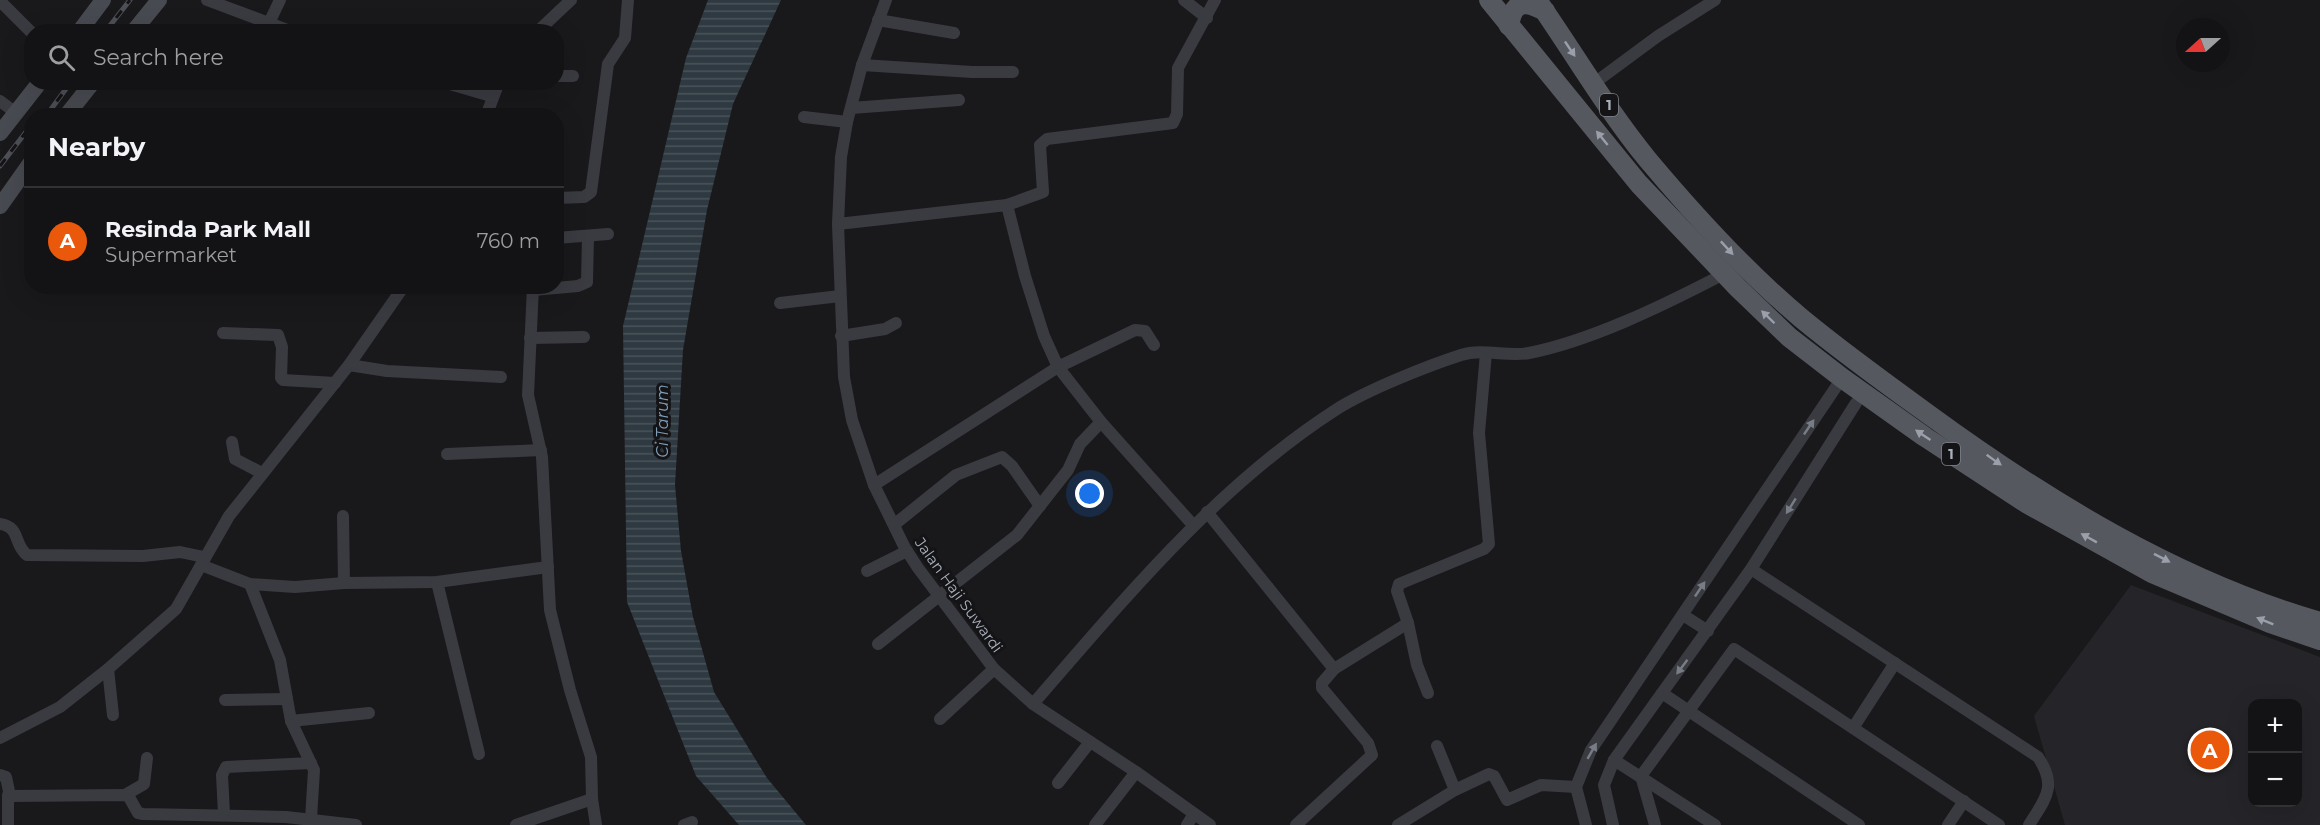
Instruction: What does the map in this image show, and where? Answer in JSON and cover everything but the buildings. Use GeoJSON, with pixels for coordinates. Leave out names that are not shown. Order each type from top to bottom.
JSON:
{"type":"FeatureCollection","features":[{"type":"Feature","properties":{"kind":"main road"},"geometry":{"type":"LineString","coordinates":[[85,24],[103,0]]}},
{"type":"Feature","properties":{"kind":"main road"},"geometry":{"type":"LineString","coordinates":[[140,24],[159,0]]}},
{"type":"Feature","properties":{"kind":"main road","name":"1"},"geometry":{"type":"LineString","coordinates":[[1490,0],[1639,184],[1737,288],[1789,337],[1842,378],[1925,437],[2026,503],[2152,573],[2270,624],[2320,640]]}},
{"type":"Feature","properties":{"kind":"main road"},"geometry":{"type":"LineString","coordinates":[[1509,26],[1512,11],[1518,7],[1532,4],[1541,6]]}},
{"type":"Feature","properties":{"kind":"main road","name":"1"},"geometry":{"type":"LineString","coordinates":[[1541,6],[1647,159],[1730,251],[1799,317],[1855,361],[1990,458],[2079,514],[2190,572],[2261,603],[2320,622]]}},
{"type":"Feature","properties":{"kind":"main road"},"geometry":{"type":"LineString","coordinates":[[0,133],[34,90]]}},
{"type":"Feature","properties":{"kind":"main road"},"geometry":{"type":"LineString","coordinates":[[72,108],[87,90]]}},
{"type":"Feature","properties":{"kind":"main road"},"geometry":{"type":"LineString","coordinates":[[0,206],[24,172]]}},
{"type":"Feature","properties":{"kind":"street"},"geometry":{"type":"LineString","coordinates":[[207,0],[269,23],[280,0]]}},
{"type":"Feature","properties":{"kind":"street"},"geometry":{"type":"LineString","coordinates":[[546,24],[571,0]]}},
{"type":"Feature","properties":{"kind":"street"},"geometry":{"type":"LineString","coordinates":[[564,198],[584,197],[591,192],[608,64],[626,34],[628,0]]}},
{"type":"Feature","properties":{"kind":"street","name":"Jalan Haji Suwardi"},"geometry":{"type":"LineString","coordinates":[[886,0],[862,65],[851,108],[841,157],[838,224],[843,377],[850,410],[874,485],[907,551],[994,669],[1033,705],[1136,772],[1191,820],[1210,825]]}},
{"type":"Feature","properties":{"kind":"street"},"geometry":{"type":"LineString","coordinates":[[1184,0],[1207,18]]}},
{"type":"Feature","properties":{"kind":"street"},"geometry":{"type":"LineString","coordinates":[[838,224],[1007,206],[1043,192],[1040,145],[1047,139],[1173,123],[1178,114],[1178,68],[1215,0]]}},
{"type":"Feature","properties":{"kind":"street"},"geometry":{"type":"LineString","coordinates":[[1593,84],[1658,36],[1715,0]]}},
{"type":"Feature","properties":{"kind":"street"},"geometry":{"type":"LineString","coordinates":[[0,1],[24,25]]}},
{"type":"Feature","properties":{"kind":"street"},"geometry":{"type":"LineString","coordinates":[[878,20],[937,28],[954,33]]}},
{"type":"Feature","properties":{"kind":"street"},"geometry":{"type":"LineString","coordinates":[[862,65],[972,72],[1013,72]]}},
{"type":"Feature","properties":{"kind":"street"},"geometry":{"type":"LineString","coordinates":[[564,76],[573,76]]}},
{"type":"Feature","properties":{"kind":"street"},"geometry":{"type":"LineString","coordinates":[[470,90],[491,96]]}},
{"type":"Feature","properties":{"kind":"street"},"geometry":{"type":"LineString","coordinates":[[488,108],[494,90]]}},
{"type":"Feature","properties":{"kind":"street"},"geometry":{"type":"LineString","coordinates":[[851,108],[959,100]]}},
{"type":"Feature","properties":{"kind":"street"},"geometry":{"type":"LineString","coordinates":[[0,101],[16,113]]}},
{"type":"Feature","properties":{"kind":"street"},"geometry":{"type":"LineString","coordinates":[[804,117],[848,122]]}},
{"type":"Feature","properties":{"kind":"street"},"geometry":{"type":"LineString","coordinates":[[1007,206],[1025,276],[1044,336],[1058,367],[1101,422],[1193,525]]}},
{"type":"Feature","properties":{"kind":"street"},"geometry":{"type":"LineString","coordinates":[[564,238],[608,234]]}},
{"type":"Feature","properties":{"kind":"street"},"geometry":{"type":"LineString","coordinates":[[564,287],[578,286],[587,282],[588,236]]}},
{"type":"Feature","properties":{"kind":"street"},"geometry":{"type":"LineString","coordinates":[[1033,705],[1193,525],[1298,437],[1344,405],[1460,355],[1527,353],[1557,345],[1669,303],[1718,278]]}},
{"type":"Feature","properties":{"kind":"street"},"geometry":{"type":"LineString","coordinates":[[0,738],[60,707],[108,669],[176,609],[229,516],[262,473],[298,433],[398,294]]}},
{"type":"Feature","properties":{"kind":"street"},"geometry":{"type":"LineString","coordinates":[[533,294],[528,395],[541,450],[553,627],[591,757],[592,799],[596,825]]}},
{"type":"Feature","properties":{"kind":"street"},"geometry":{"type":"LineString","coordinates":[[780,303],[840,296]]}},
{"type":"Feature","properties":{"kind":"street"},"geometry":{"type":"LineString","coordinates":[[841,336],[885,329],[896,323]]}},
{"type":"Feature","properties":{"kind":"street"},"geometry":{"type":"LineString","coordinates":[[874,485],[1058,367],[1135,330],[1145,331],[1154,345]]}},
{"type":"Feature","properties":{"kind":"street"},"geometry":{"type":"LineString","coordinates":[[223,333],[278,335],[282,341],[281,378],[283,380],[335,383]]}},
{"type":"Feature","properties":{"kind":"street"},"geometry":{"type":"LineString","coordinates":[[530,338],[584,337]]}},
{"type":"Feature","properties":{"kind":"street"},"geometry":{"type":"LineString","coordinates":[[1428,693],[1417,664],[1408,623],[1396,591],[1399,584],[1484,549],[1489,544],[1479,433],[1486,353]]}},
{"type":"Feature","properties":{"kind":"street"},"geometry":{"type":"LineString","coordinates":[[349,365],[387,371],[501,377]]}},
{"type":"Feature","properties":{"kind":"street"},"geometry":{"type":"LineString","coordinates":[[1586,825],[1576,787],[1591,750],[1836,387]]}},
{"type":"Feature","properties":{"kind":"street"},"geometry":{"type":"LineString","coordinates":[[1613,825],[1604,785],[1614,760],[1751,569],[1856,403]]}},
{"type":"Feature","properties":{"kind":"street"},"geometry":{"type":"LineString","coordinates":[[878,644],[1017,535],[1068,470],[1080,444],[1101,422]]}},
{"type":"Feature","properties":{"kind":"street"},"geometry":{"type":"LineString","coordinates":[[232,442],[235,459],[262,473]]}},
{"type":"Feature","properties":{"kind":"street"},"geometry":{"type":"LineString","coordinates":[[447,454],[541,450]]}},
{"type":"Feature","properties":{"kind":"street"},"geometry":{"type":"LineString","coordinates":[[895,524],[956,476],[1002,457],[1040,506]]}},
{"type":"Feature","properties":{"kind":"street"},"geometry":{"type":"LineString","coordinates":[[1207,512],[1334,669]]}},
{"type":"Feature","properties":{"kind":"street"},"geometry":{"type":"LineString","coordinates":[[343,516],[344,583]]}},
{"type":"Feature","properties":{"kind":"street"},"geometry":{"type":"LineString","coordinates":[[0,524],[12,527],[27,555],[143,556],[180,552],[250,584],[295,587],[344,583],[437,582],[548,567]]}},
{"type":"Feature","properties":{"kind":"street"},"geometry":{"type":"LineString","coordinates":[[867,571],[907,551]]}},
{"type":"Feature","properties":{"kind":"street"},"geometry":{"type":"LineString","coordinates":[[1751,569],[2038,757],[2047,775],[2048,794],[2029,825]]}},
{"type":"Feature","properties":{"kind":"street"},"geometry":{"type":"LineString","coordinates":[[437,582],[479,754]]}},
{"type":"Feature","properties":{"kind":"street"},"geometry":{"type":"LineString","coordinates":[[250,584],[274,642],[291,721],[311,763],[315,778],[311,819]]}},
{"type":"Feature","properties":{"kind":"street"},"geometry":{"type":"LineString","coordinates":[[1683,615],[1708,631]]}},
{"type":"Feature","properties":{"kind":"street"},"geometry":{"type":"LineString","coordinates":[[1296,825],[1372,755],[1368,743],[1322,688],[1322,683],[1334,669],[1408,623]]}},
{"type":"Feature","properties":{"kind":"street"},"geometry":{"type":"LineString","coordinates":[[1641,776],[1734,649],[1999,825]]}},
{"type":"Feature","properties":{"kind":"street"},"geometry":{"type":"LineString","coordinates":[[1853,728],[1895,663]]}},
{"type":"Feature","properties":{"kind":"street"},"geometry":{"type":"LineString","coordinates":[[108,669],[113,715]]}},
{"type":"Feature","properties":{"kind":"street"},"geometry":{"type":"LineString","coordinates":[[940,719],[994,669]]}},
{"type":"Feature","properties":{"kind":"street"},"geometry":{"type":"LineString","coordinates":[[1662,693],[1859,825]]}},
{"type":"Feature","properties":{"kind":"street"},"geometry":{"type":"LineString","coordinates":[[225,700],[287,699]]}},
{"type":"Feature","properties":{"kind":"street"},"geometry":{"type":"LineString","coordinates":[[291,721],[369,713]]}},
{"type":"Feature","properties":{"kind":"street"},"geometry":{"type":"LineString","coordinates":[[1058,783],[1090,742]]}},
{"type":"Feature","properties":{"kind":"street"},"geometry":{"type":"LineString","coordinates":[[1437,746],[1455,790]]}},
{"type":"Feature","properties":{"kind":"street"},"geometry":{"type":"LineString","coordinates":[[8,795],[125,795],[144,784],[147,758]]}},
{"type":"Feature","properties":{"kind":"street"},"geometry":{"type":"LineString","coordinates":[[1614,760],[1715,825]]}},
{"type":"Feature","properties":{"kind":"street"},"geometry":{"type":"LineString","coordinates":[[224,814],[222,775],[226,767],[311,763]]}},
{"type":"Feature","properties":{"kind":"street"},"geometry":{"type":"LineString","coordinates":[[1095,825],[1136,772]]}},
{"type":"Feature","properties":{"kind":"street"},"geometry":{"type":"LineString","coordinates":[[1398,825],[1455,790],[1489,774],[1494,776],[1507,800],[1541,785],[1576,787]]}},
{"type":"Feature","properties":{"kind":"street"},"geometry":{"type":"LineString","coordinates":[[0,775],[6,777],[8,825]]}},
{"type":"Feature","properties":{"kind":"street"},"geometry":{"type":"LineString","coordinates":[[1641,776],[1655,825]]}},
{"type":"Feature","properties":{"kind":"street"},"geometry":{"type":"LineString","coordinates":[[125,795],[129,797],[138,813],[143,814],[224,814],[311,819],[356,825]]}},
{"type":"Feature","properties":{"kind":"street"},"geometry":{"type":"LineString","coordinates":[[516,825],[539,821],[592,799]]}},
{"type":"Feature","properties":{"kind":"street"},"geometry":{"type":"LineString","coordinates":[[1948,825],[1964,801]]}},
{"type":"Feature","properties":{"kind":"shaded area"},"geometry":{"type":"Polygon","coordinates":[[[2131,585],[2320,657],[2320,825],[2065,825],[2034,716],[2131,585]]]}},
{"type":"Feature","properties":{"kind":"water","name":"Ci Tarum"},"geometry":{"type":"Polygon","coordinates":[[[708,0],[781,0],[733,104],[707,210],[683,350],[675,485],[681,551],[693,617],[714,692],[767,778],[806,825],[739,825],[696,776],[627,602],[623,326],[686,58],[708,0]]]}},
{"type":"Feature","properties":{"kind":"railway"},"geometry":{"type":"LineString","coordinates":[[111,24],[130,0]]}},
{"type":"Feature","properties":{"kind":"railway"},"geometry":{"type":"LineString","coordinates":[[52,108],[65,90]]}},
{"type":"Feature","properties":{"kind":"railway"},"geometry":{"type":"LineString","coordinates":[[0,166],[24,134]]}},
{"type":"Feature","properties":{"kind":"place","name":"Resinda Park Mall"},"geometry":{"type":"Point","coordinates":[2210,750]}}]}
